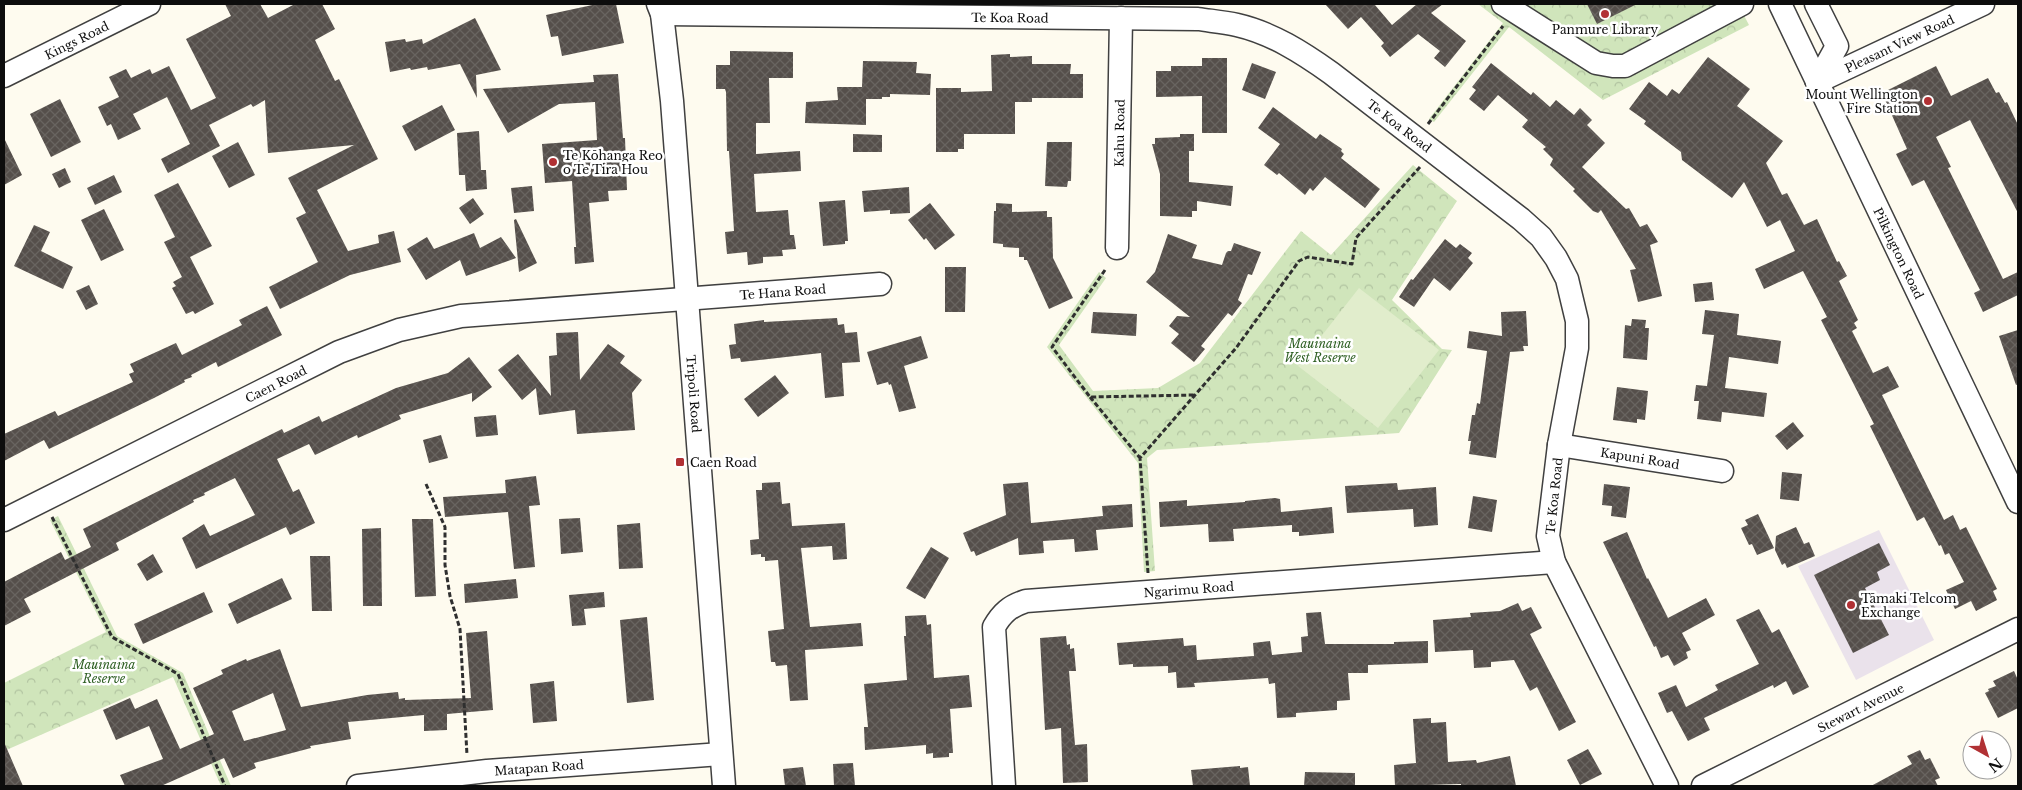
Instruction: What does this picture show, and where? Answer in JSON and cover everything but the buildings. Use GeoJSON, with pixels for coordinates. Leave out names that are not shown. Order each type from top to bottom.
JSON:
{"type":"FeatureCollection","features":[{"type":"Feature","properties":{"kind":"street","name":"Kings Road"},"geometry":{"type":"LineString","coordinates":[[4,76],[149,4]]}},
{"type":"Feature","properties":{"kind":"street"},"geometry":{"type":"LineString","coordinates":[[1508,7],[1596,63],[1625,66],[1742,4]]}},
{"type":"Feature","properties":{"kind":"street","name":"Pilkington Road"},"geometry":{"type":"LineString","coordinates":[[1780,4],[2018,502]]}},
{"type":"Feature","properties":{"kind":"street"},"geometry":{"type":"LineString","coordinates":[[1816,4],[1837,46],[1816,82]]}},
{"type":"Feature","properties":{"kind":"street","name":"Pleasant View Road"},"geometry":{"type":"LineString","coordinates":[[1816,82],[1983,4]]}},
{"type":"Feature","properties":{"kind":"street","name":"Te Koa Road"},"geometry":{"type":"LineString","coordinates":[[660,9],[1198,19],[1238,25],[1270,36],[1303,53],[1521,219],[1540,237],[1556,258],[1567,278],[1577,321],[1577,348],[1560,445],[1548,536],[1554,562],[1668,786]]}},
{"type":"Feature","properties":{"kind":"street","name":"Tripoli Road"},"geometry":{"type":"LineString","coordinates":[[660,9],[672,101],[724,786]]}},
{"type":"Feature","properties":{"kind":"street","name":"Kahu Road"},"geometry":{"type":"LineString","coordinates":[[1117,248],[1121,18]]}},
{"type":"Feature","properties":{"kind":"street","name":"Te Hana Road"},"geometry":{"type":"LineString","coordinates":[[687,298],[880,284]]}},
{"type":"Feature","properties":{"kind":"street","name":"Caen Road"},"geometry":{"type":"LineString","coordinates":[[4,520],[339,352],[399,330],[461,316],[687,298]]}},
{"type":"Feature","properties":{"kind":"street","name":"Kapuni Road"},"geometry":{"type":"LineString","coordinates":[[1560,445],[1722,470]]}},
{"type":"Feature","properties":{"kind":"street","name":"Ngarimu Road"},"geometry":{"type":"LineString","coordinates":[[1004,786],[994,627],[1001,614],[1012,606],[1026,601],[1554,562]]}},
{"type":"Feature","properties":{"kind":"street","name":"Stewart Avenue"},"geometry":{"type":"LineString","coordinates":[[1703,786],[2018,629]]}},
{"type":"Feature","properties":{"kind":"street","name":"Matapan Road"},"geometry":{"type":"LineString","coordinates":[[358,786],[487,771],[721,754]]}},
{"type":"Feature","properties":{"kind":"path"},"geometry":{"type":"LineString","coordinates":[[1428,124],[1508,7]]}},
{"type":"Feature","properties":{"kind":"path"},"geometry":{"type":"LineString","coordinates":[[1140,458],[1236,348],[1299,261],[1308,257],[1352,264],[1356,238],[1420,168]]}},
{"type":"Feature","properties":{"kind":"path"},"geometry":{"type":"LineString","coordinates":[[1105,270],[1052,346],[1090,397],[1140,458],[1149,581]]}},
{"type":"Feature","properties":{"kind":"path"},"geometry":{"type":"LineString","coordinates":[[1090,397],[1195,395]]}},
{"type":"Feature","properties":{"kind":"path"},"geometry":{"type":"LineString","coordinates":[[426,484],[445,527],[445,565],[450,596],[460,629],[468,758]]}},
{"type":"Feature","properties":{"kind":"path"},"geometry":{"type":"LineString","coordinates":[[49,510],[112,637],[178,674],[225,786]]}},
{"type":"Feature","properties":{"kind":"shaded area"},"geometry":{"type":"Polygon","coordinates":[[[1879,530],[1934,640],[1856,680],[1798,566],[1879,530]]]}},
{"type":"Feature","properties":{"kind":"green space"},"geometry":{"type":"Polygon","coordinates":[[[1478,4],[1738,4],[1749,25],[1603,100],[1509,27],[1434,122],[1429,119],[1503,23],[1478,4]]]}},
{"type":"Feature","properties":{"kind":"green space","name":"Mauinaina West Reserve"},"geometry":{"type":"Polygon","coordinates":[[[1413,165],[1457,201],[1392,300],[1442,349],[1452,350],[1399,433],[1157,450],[1147,458],[1155,571],[1144,572],[1138,463],[1047,347],[1099,272],[1106,278],[1059,345],[1093,391],[1158,388],[1200,363],[1301,231],[1331,255],[1413,165]]]}},
{"type":"Feature","properties":{"kind":"green space"},"geometry":{"type":"Polygon","coordinates":[[[1359,288],[1439,350],[1378,428],[1298,366],[1359,288]]]}},
{"type":"Feature","properties":{"kind":"green space","name":"Mauinaina Reserve"},"geometry":{"type":"Polygon","coordinates":[[[58,516],[117,636],[183,673],[231,786],[221,786],[173,677],[4,751],[4,683],[106,632],[50,520],[58,516]]]}},
{"type":"Feature","properties":{"kind":"place","name":"Panmure Library"},"geometry":{"type":"Point","coordinates":[1605,14]}},
{"type":"Feature","properties":{"kind":"place","name":"Mount Wellington Fire Station"},"geometry":{"type":"Point","coordinates":[1928,101]}},
{"type":"Feature","properties":{"kind":"place","name":"Te Kōhanga Reo o Te Tira Hou"},"geometry":{"type":"Point","coordinates":[553,162]}},
{"type":"Feature","properties":{"kind":"place","name":"Caen Road"},"geometry":{"type":"Point","coordinates":[680,462]}},
{"type":"Feature","properties":{"kind":"place","name":"Tāmaki Telcom Exchange"},"geometry":{"type":"Point","coordinates":[1851,605]}}]}
